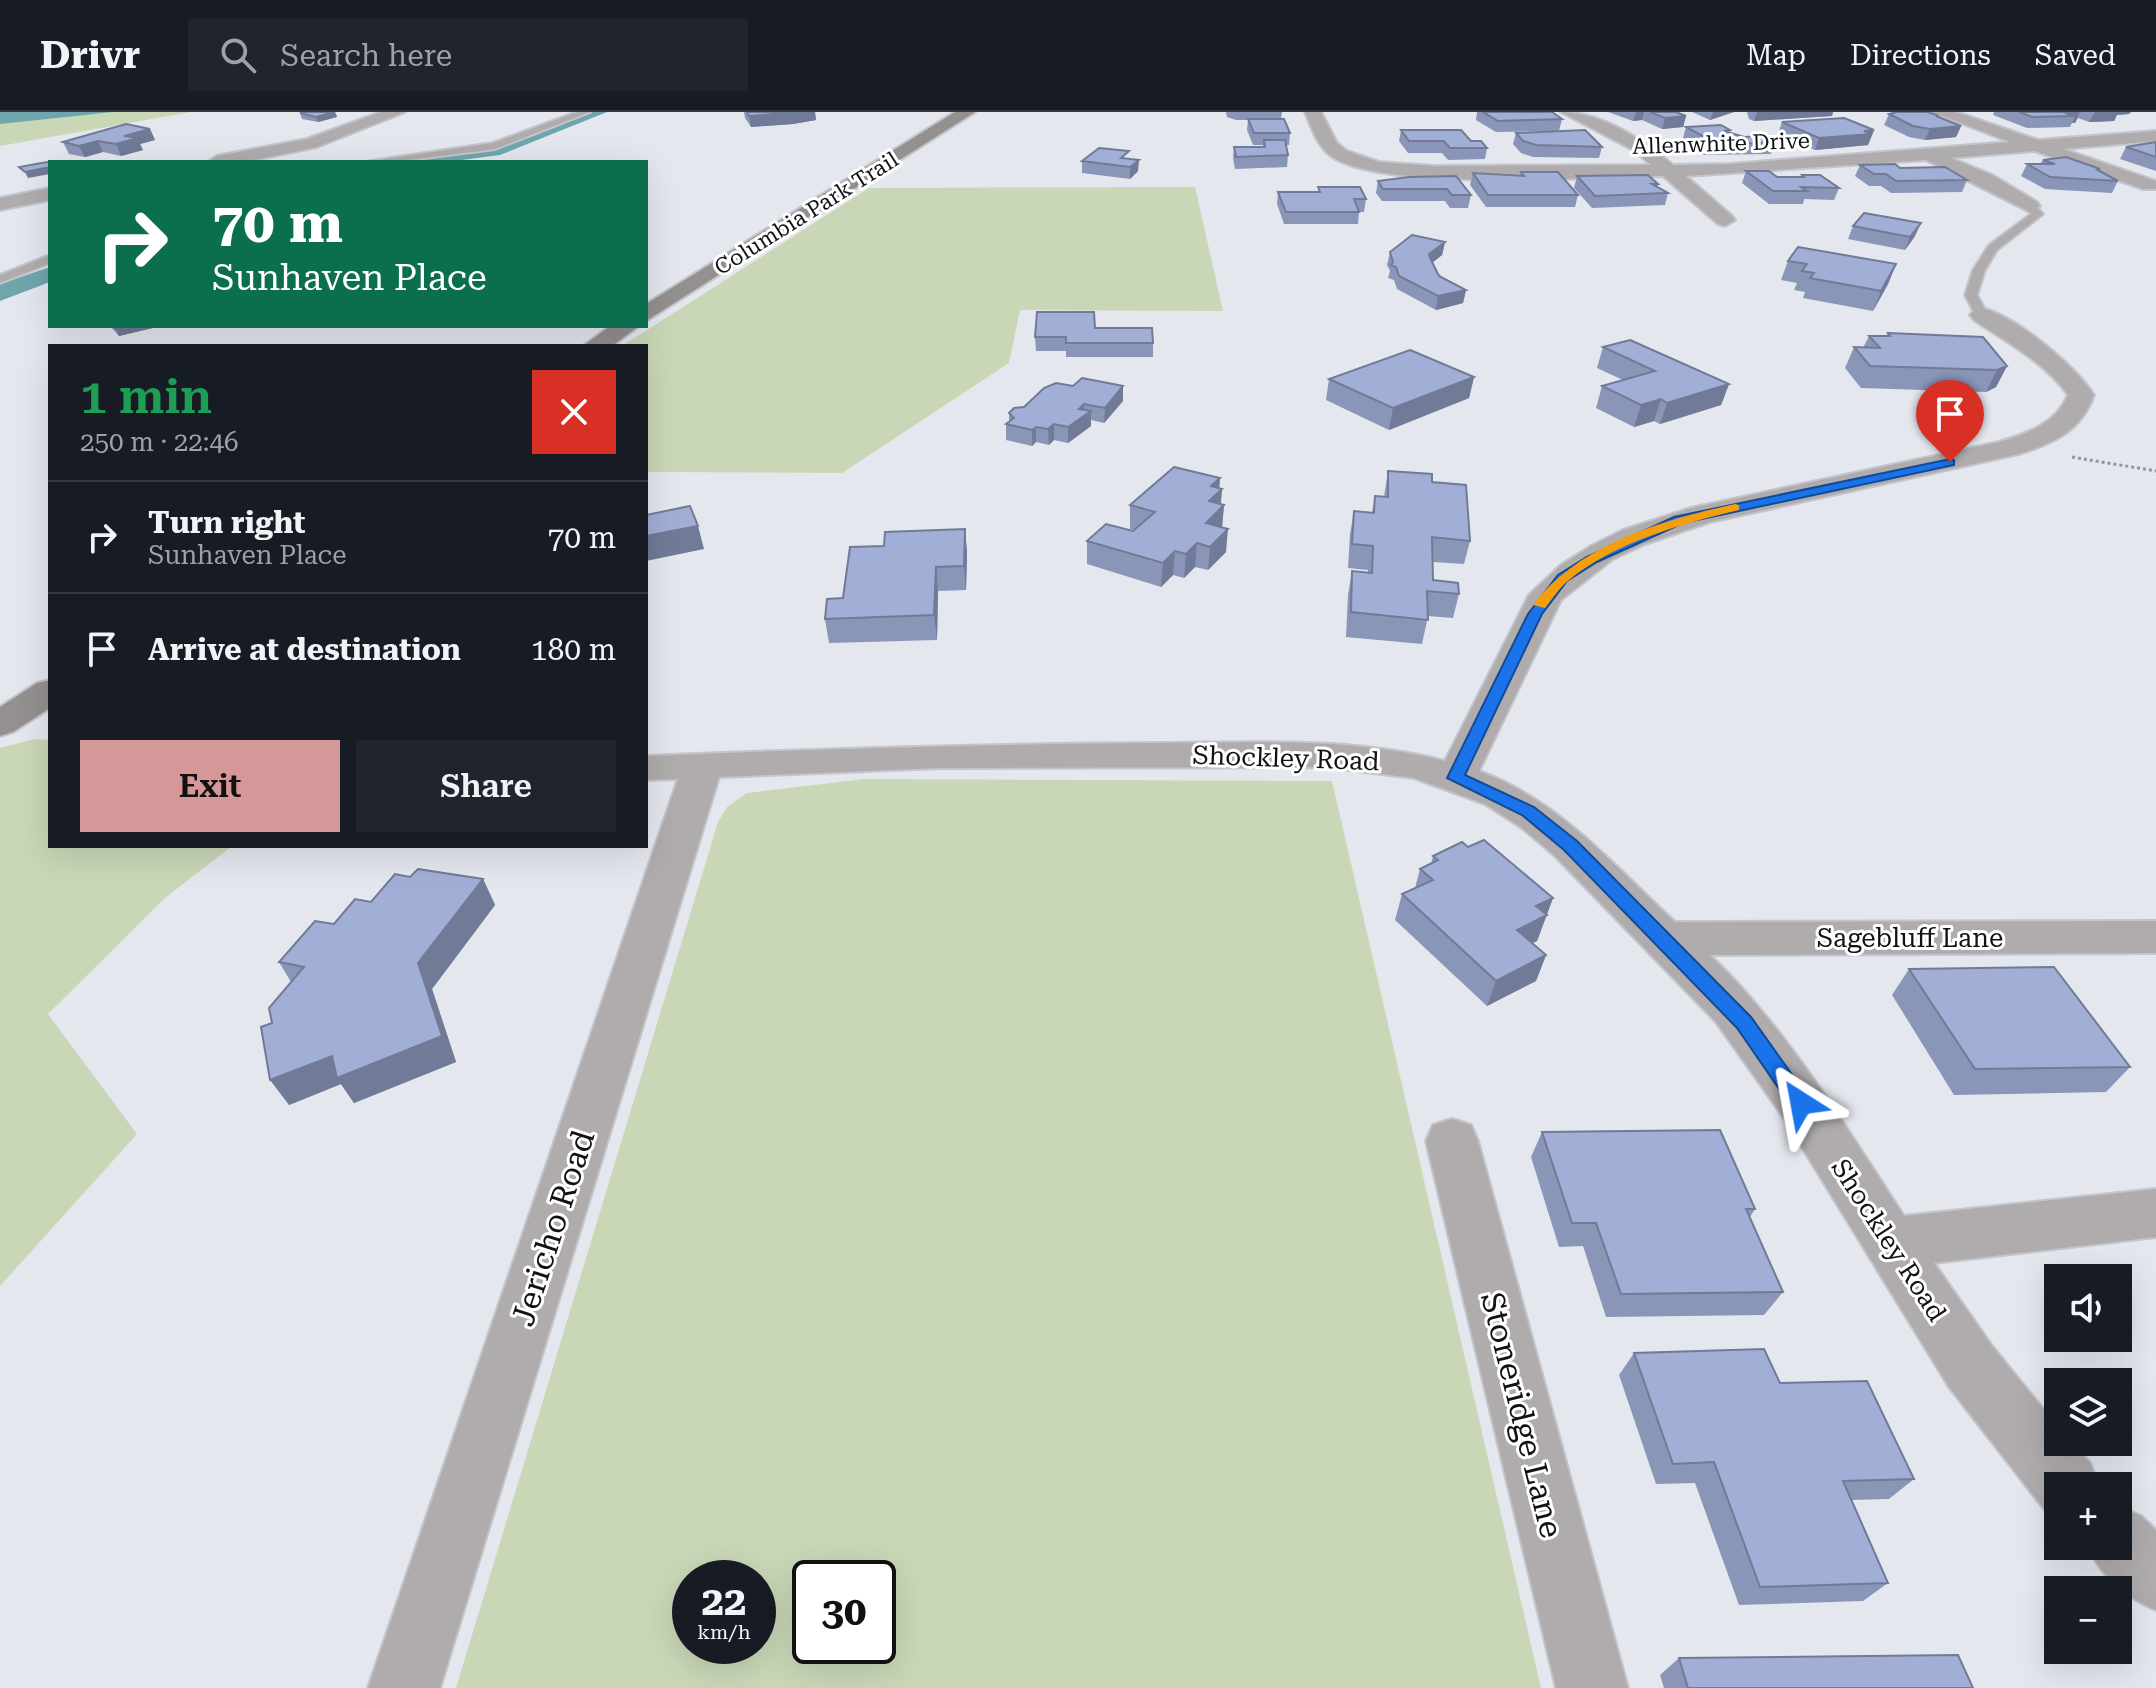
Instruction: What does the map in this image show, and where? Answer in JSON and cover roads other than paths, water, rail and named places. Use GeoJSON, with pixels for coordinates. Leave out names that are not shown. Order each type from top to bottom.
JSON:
{"type":"FeatureCollection","features":[{"type":"Feature","properties":{"kind":"main road","name":"Columbia Park Trail"},"geometry":{"type":"LineString","coordinates":[[648,313],[967,112]]}},
{"type":"Feature","properties":{"kind":"main road"},"geometry":{"type":"LineString","coordinates":[[598,344],[624,328]]}},
{"type":"Feature","properties":{"kind":"main road"},"geometry":{"type":"LineString","coordinates":[[0,724],[44,701]]}},
{"type":"Feature","properties":{"kind":"street"},"geometry":{"type":"LineString","coordinates":[[227,160],[311,143],[397,112]]}},
{"type":"Feature","properties":{"kind":"street","name":"Allenwhite Drive"},"geometry":{"type":"LineString","coordinates":[[1313,112],[1335,151],[1366,164],[1434,172],[1759,169],[2156,136]]}},
{"type":"Feature","properties":{"kind":"street"},"geometry":{"type":"LineString","coordinates":[[1569,112],[1641,147],[1725,220]]}},
{"type":"Feature","properties":{"kind":"street"},"geometry":{"type":"LineString","coordinates":[[1940,112],[2150,185]]}},
{"type":"Feature","properties":{"kind":"street"},"geometry":{"type":"LineString","coordinates":[[1928,155],[1985,179],[2030,206]]}},
{"type":"Feature","properties":{"kind":"street"},"geometry":{"type":"LineString","coordinates":[[1341,173],[1366,164]]}},
{"type":"Feature","properties":{"kind":"street"},"geometry":{"type":"LineString","coordinates":[[0,204],[48,194]]}},
{"type":"Feature","properties":{"kind":"street"},"geometry":{"type":"LineString","coordinates":[[1456,778],[1546,595],[1563,578],[1592,559],[1679,520],[2007,448],[2046,434],[2067,421],[2079,406],[2081,395],[2064,373],[1982,315]]}},
{"type":"Feature","properties":{"kind":"street","name":"Shockley Road"},"geometry":{"type":"LineString","coordinates":[[648,768],[928,757],[1374,757],[1456,778],[1528,811],[1570,845],[1744,1022],[1786,1080],[1959,1349],[2012,1422],[2055,1472]]}},
{"type":"Feature","properties":{"kind":"street","name":"Jericho Road"},"geometry":{"type":"LineString","coordinates":[[404,1688],[702,768]]}},
{"type":"Feature","properties":{"kind":"street","name":"Sagebluff Lane"},"geometry":{"type":"LineString","coordinates":[[1664,939],[2156,937]]}},
{"type":"Feature","properties":{"kind":"street","name":"Stoneridge Lane"},"geometry":{"type":"LineString","coordinates":[[1452,1141],[1592,1688]]}},
{"type":"Feature","properties":{"kind":"street"},"geometry":{"type":"LineString","coordinates":[[1890,1243],[2156,1213]]}},
{"type":"Feature","properties":{"kind":"street"},"geometry":{"type":"LineString","coordinates":[[2132,1553],[2156,1576]]}},
{"type":"Feature","properties":{"kind":"lane"},"geometry":{"type":"LineString","coordinates":[[386,160],[495,146],[585,112]]}},
{"type":"Feature","properties":{"kind":"lane"},"geometry":{"type":"LineString","coordinates":[[1982,315],[1971,295],[1975,276],[1986,256],[2005,236],[2031,223],[2037,214],[2030,206]]}},
{"type":"Feature","properties":{"kind":"lane"},"geometry":{"type":"LineString","coordinates":[[0,279],[48,260]]}},
{"type":"Feature","properties":{"kind":"water"},"geometry":{"type":"Polygon","coordinates":[[[0,112],[113,112],[0,124],[0,112]]]}},
{"type":"Feature","properties":{"kind":"waterway"},"geometry":{"type":"LineString","coordinates":[[415,160],[500,149],[598,112]]}},
{"type":"Feature","properties":{"kind":"waterway"},"geometry":{"type":"LineString","coordinates":[[0,293],[48,275]]}}]}
